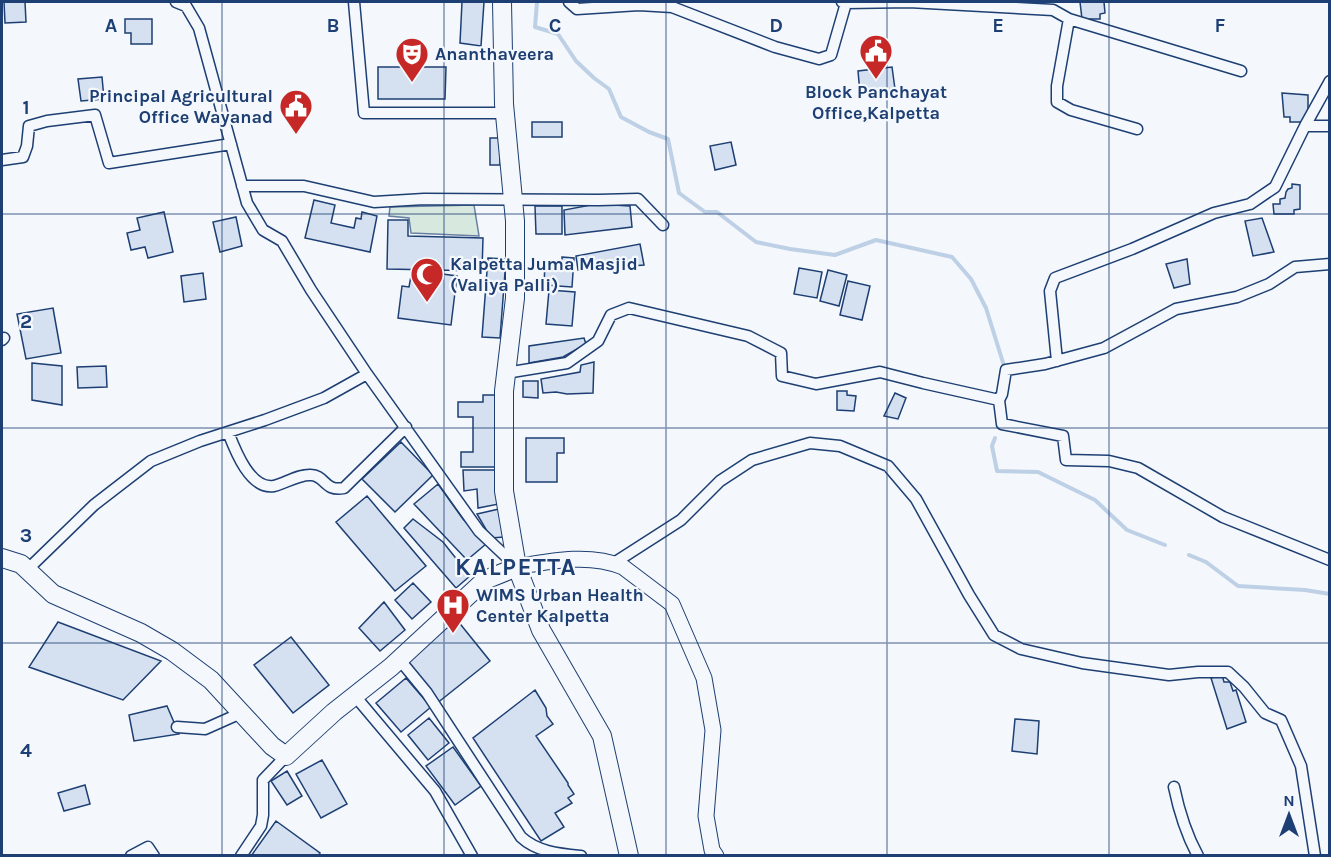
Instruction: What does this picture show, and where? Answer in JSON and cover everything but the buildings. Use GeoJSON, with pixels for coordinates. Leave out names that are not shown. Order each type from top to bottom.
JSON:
{"type":"FeatureCollection","features":[{"type":"Feature","properties":{"kind":"main road"},"geometry":{"type":"LineString","coordinates":[[502,2],[505,112],[515,221],[514,298],[504,391],[504,491],[517,567],[541,630],[602,736],[629,855]]}},
{"type":"Feature","properties":{"kind":"main road"},"geometry":{"type":"LineString","coordinates":[[2,558],[21,564],[53,594],[141,633],[172,651],[211,680],[272,746],[286,756],[334,712],[399,659],[485,580],[517,567],[580,558],[614,563],[623,567],[672,604],[704,678],[713,730],[706,816],[711,850],[716,855]]}},
{"type":"Feature","properties":{"kind":"street"},"geometry":{"type":"LineString","coordinates":[[176,2],[186,6],[199,28],[247,203],[263,230],[282,241],[311,290],[367,374],[479,531],[517,567]]}},
{"type":"Feature","properties":{"kind":"street"},"geometry":{"type":"LineString","coordinates":[[354,2],[364,113],[505,112]]}},
{"type":"Feature","properties":{"kind":"street"},"geometry":{"type":"LineString","coordinates":[[569,2],[577,9],[639,5],[672,7],[775,47],[819,59],[831,54],[844,2],[1040,6],[1069,19],[1241,71]]}},
{"type":"Feature","properties":{"kind":"street"},"geometry":{"type":"LineString","coordinates":[[1069,19],[1057,86],[1057,102],[1071,110],[1137,129]]}},
{"type":"Feature","properties":{"kind":"street"},"geometry":{"type":"LineString","coordinates":[[1057,361],[1050,291],[1055,278],[1132,249],[1214,213],[1250,204],[1275,187],[1329,81]]}},
{"type":"Feature","properties":{"kind":"street"},"geometry":{"type":"LineString","coordinates":[[2,160],[23,157],[27,146],[29,126],[48,121],[95,115],[109,163],[231,144]]}},
{"type":"Feature","properties":{"kind":"street"},"geometry":{"type":"LineString","coordinates":[[1305,126],[1329,126]]}},
{"type":"Feature","properties":{"kind":"street"},"geometry":{"type":"LineString","coordinates":[[242,186],[304,186],[374,202],[424,199],[638,199],[663,225]]}},
{"type":"Feature","properties":{"kind":"street"},"geometry":{"type":"LineString","coordinates":[[1329,264],[1295,267],[1269,284],[1237,297],[1176,309],[1104,348],[1045,364],[1006,370],[999,400],[1002,424],[1063,436],[1066,460],[1110,461],[1138,468],[1223,518],[1329,560]]}},
{"type":"Feature","properties":{"kind":"street"},"geometry":{"type":"LineString","coordinates":[[506,373],[567,363],[598,340],[611,315],[629,308],[748,336],[781,353],[782,376],[816,384],[880,372],[999,400]]}},
{"type":"Feature","properties":{"kind":"street"},"geometry":{"type":"LineString","coordinates":[[27,570],[94,505],[151,461],[200,441],[324,398],[367,374]]}},
{"type":"Feature","properties":{"kind":"street"},"geometry":{"type":"LineString","coordinates":[[228,432],[239,459],[252,476],[264,486],[274,486],[308,474],[316,476],[327,486],[336,489],[344,488],[406,427]]}},
{"type":"Feature","properties":{"kind":"street"},"geometry":{"type":"LineString","coordinates":[[614,563],[681,520],[720,481],[752,460],[810,443],[840,446],[888,466],[916,499],[994,635],[1021,649],[1082,663],[1168,675],[1228,672],[1244,687],[1265,713],[1281,720],[1301,766],[1315,855]]}},
{"type":"Feature","properties":{"kind":"street"},"geometry":{"type":"LineString","coordinates":[[399,659],[427,693],[521,837],[528,843],[558,854],[582,855]]}},
{"type":"Feature","properties":{"kind":"street"},"geometry":{"type":"LineString","coordinates":[[355,696],[435,791],[472,855]]}},
{"type":"Feature","properties":{"kind":"street"},"geometry":{"type":"LineString","coordinates":[[177,728],[205,729],[241,713]]}},
{"type":"Feature","properties":{"kind":"street"},"geometry":{"type":"LineString","coordinates":[[241,855],[261,826],[263,780],[286,756]]}},
{"type":"Feature","properties":{"kind":"street"},"geometry":{"type":"LineString","coordinates":[[1174,787],[1188,838],[1198,855]]}},
{"type":"Feature","properties":{"kind":"street"},"geometry":{"type":"LineString","coordinates":[[131,855],[148,847],[154,855]]}},
{"type":"Feature","properties":{"kind":"shaded area"},"geometry":{"type":"Polygon","coordinates":[[[474,205],[479,236],[411,233],[409,218],[389,216],[390,207],[474,205]]]}},
{"type":"Feature","properties":{"kind":"waterway"},"geometry":{"type":"LineString","coordinates":[[537,2],[535,27],[558,34],[576,61],[609,89],[621,117],[668,139],[679,193],[705,212],[717,212],[756,242],[835,255],[876,240],[952,257],[971,279],[986,308],[1005,369]]}},
{"type":"Feature","properties":{"kind":"waterway"},"geometry":{"type":"LineString","coordinates":[[995,438],[992,446],[997,471],[1038,472],[1095,500],[1127,530],[1165,545]]}},
{"type":"Feature","properties":{"kind":"waterway"},"geometry":{"type":"LineString","coordinates":[[1189,555],[1206,562],[1238,586],[1305,590],[1330,594]]}},
{"type":"Feature","properties":{"kind":"place","name":"Block Panchayat Office,Kalpetta"},"geometry":{"type":"Point","coordinates":[876,80]}},
{"type":"Feature","properties":{"kind":"place","name":"Ananthaveera"},"geometry":{"type":"Point","coordinates":[412,83]}},
{"type":"Feature","properties":{"kind":"place","name":"Principal Agricultural Office Wayanad"},"geometry":{"type":"Point","coordinates":[296,135]}},
{"type":"Feature","properties":{"kind":"place","name":"Kalpetta Juma Masjid (Valiya Palli)"},"geometry":{"type":"Point","coordinates":[427,303]}},
{"type":"Feature","properties":{"kind":"place","name":"WIMS Urban Health Center Kalpetta"},"geometry":{"type":"Point","coordinates":[453,634]}},
{"type":"Feature","properties":{"kind":"district","name":"KALPETTA"},"geometry":{"type":"Point","coordinates":[516,567]}}]}
